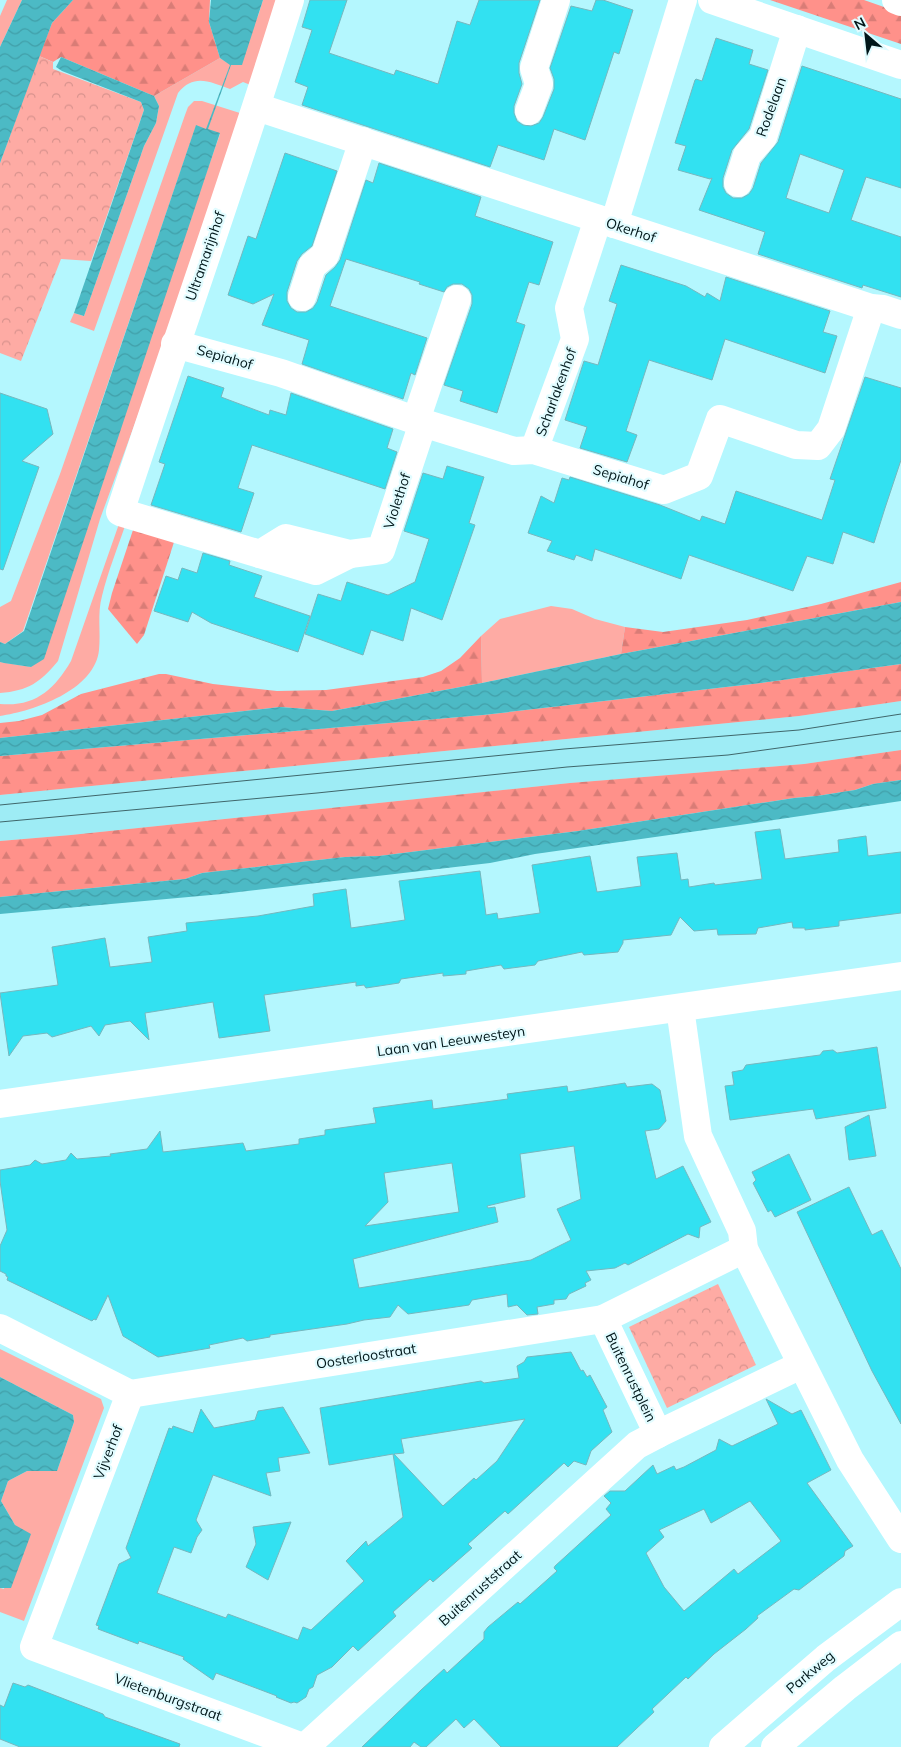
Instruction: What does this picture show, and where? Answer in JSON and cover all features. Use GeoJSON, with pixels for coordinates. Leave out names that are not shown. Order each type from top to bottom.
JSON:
{"type":"FeatureCollection","features":[{"type":"Feature","properties":{"kind":"street","name":"Ultramarijnhof"},"geometry":{"type":"LineString","coordinates":[[120,512],[175,344],[257,107],[290,0]]}},
{"type":"Feature","properties":{"kind":"street"},"geometry":{"type":"LineString","coordinates":[[530,111],[538,84],[534,68],[556,0]]}},
{"type":"Feature","properties":{"kind":"street","name":"Scharlakenhof"},"geometry":{"type":"LineString","coordinates":[[534,450],[575,339],[569,308],[606,222],[683,0]]}},
{"type":"Feature","properties":{"kind":"street"},"geometry":{"type":"LineString","coordinates":[[712,0],[901,65]]}},
{"type":"Feature","properties":{"kind":"street"},"geometry":{"type":"LineString","coordinates":[[896,0],[901,2]]}},
{"type":"Feature","properties":{"kind":"street","name":"Rodelaan"},"geometry":{"type":"LineString","coordinates":[[738,183],[747,155],[763,137],[798,29]]}},
{"type":"Feature","properties":{"kind":"street","name":"Okerhof"},"geometry":{"type":"LineString","coordinates":[[257,107],[871,308],[901,315]]}},
{"type":"Feature","properties":{"kind":"street"},"geometry":{"type":"LineString","coordinates":[[302,297],[312,266],[325,255],[363,141]]}},
{"type":"Feature","properties":{"kind":"street"},"geometry":{"type":"LineString","coordinates":[[420,421],[457,299]]}},
{"type":"Feature","properties":{"kind":"street","name":"Sepiahof"},"geometry":{"type":"LineString","coordinates":[[175,344],[281,373],[514,451],[534,450],[664,490],[699,476],[720,420],[796,445],[818,446],[831,429],[871,308]]}},
{"type":"Feature","properties":{"kind":"street","name":"Violethof"},"geometry":{"type":"LineString","coordinates":[[120,512],[260,554],[286,538],[350,554],[381,550],[420,421]]}},
{"type":"Feature","properties":{"kind":"street","name":"Laan van Leeuwesteyn"},"geometry":{"type":"LineString","coordinates":[[0,1104],[901,976]]}},
{"type":"Feature","properties":{"kind":"street"},"geometry":{"type":"LineString","coordinates":[[680,1008],[698,1136],[742,1231],[744,1249],[850,1460],[901,1539]]}},
{"type":"Feature","properties":{"kind":"street","name":"Buitenrustplein"},"geometry":{"type":"LineString","coordinates":[[744,1249],[603,1319],[658,1434],[802,1364]]}},
{"type":"Feature","properties":{"kind":"street","name":"Oosterloostraat"},"geometry":{"type":"LineString","coordinates":[[130,1394],[603,1319]]}},
{"type":"Feature","properties":{"kind":"street"},"geometry":{"type":"LineString","coordinates":[[0,1328],[130,1394]]}},
{"type":"Feature","properties":{"kind":"street","name":"Vijverhof"},"geometry":{"type":"LineString","coordinates":[[34,1647],[130,1394]]}},
{"type":"Feature","properties":{"kind":"street","name":"Buitenruststraat"},"geometry":{"type":"LineString","coordinates":[[304,1747],[637,1445],[658,1434]]}},
{"type":"Feature","properties":{"kind":"street","name":"Parkweg"},"geometry":{"type":"LineString","coordinates":[[723,1747],[826,1658],[901,1602]]}},
{"type":"Feature","properties":{"kind":"street"},"geometry":{"type":"LineString","coordinates":[[775,1747],[804,1721],[901,1645]]}},
{"type":"Feature","properties":{"kind":"street","name":"Vlietenburgstraat"},"geometry":{"type":"LineString","coordinates":[[34,1647],[304,1747]]}},
{"type":"Feature","properties":{"kind":"shaded area"},"geometry":{"type":"Polygon","coordinates":[[[901,701],[901,750],[804,764],[570,783],[0,841],[0,795],[799,716],[901,701]]]}},
{"type":"Feature","properties":{"kind":"green space"},"geometry":{"type":"Polygon","coordinates":[[[7,0],[22,0],[0,47],[0,16],[7,0]]]}},
{"type":"Feature","properties":{"kind":"green space"},"geometry":{"type":"Polygon","coordinates":[[[73,0],[210,0],[209,22],[220,58],[154,96],[61,57],[53,62],[39,56],[52,23],[73,0]]]}},
{"type":"Feature","properties":{"kind":"green space"},"geometry":{"type":"Polygon","coordinates":[[[263,0],[281,0],[253,86],[243,82],[230,89],[209,82],[196,81],[184,87],[178,93],[94,331],[70,322],[74,313],[84,316],[144,146],[156,123],[159,106],[154,96],[220,58],[231,65],[258,16],[263,0]]]}},
{"type":"Feature","properties":{"kind":"green space"},"geometry":{"type":"Polygon","coordinates":[[[770,0],[864,0],[901,13],[901,44],[770,0]]]}},
{"type":"Feature","properties":{"kind":"green space"},"geometry":{"type":"Polygon","coordinates":[[[39,56],[53,62],[53,69],[141,102],[144,110],[91,261],[61,259],[21,361],[0,353],[0,163],[39,56]]]}},
{"type":"Feature","properties":{"kind":"green space"},"geometry":{"type":"Polygon","coordinates":[[[194,101],[202,101],[243,114],[161,352],[100,519],[58,661],[46,675],[26,688],[0,693],[0,662],[31,667],[220,134],[196,126],[23,631],[5,644],[0,642],[0,607],[11,601],[60,474],[185,115],[188,107],[194,101]]]}},
{"type":"Feature","properties":{"kind":"green space"},"geometry":{"type":"Polygon","coordinates":[[[120,521],[126,523],[102,596],[99,650],[95,664],[87,676],[61,696],[29,709],[0,716],[0,704],[23,703],[33,699],[50,688],[65,671],[71,661],[120,521]]]}},
{"type":"Feature","properties":{"kind":"green space"},"geometry":{"type":"Polygon","coordinates":[[[135,524],[175,539],[144,635],[137,644],[108,609],[135,524]]]}},
{"type":"Feature","properties":{"kind":"green space"},"geometry":{"type":"Polygon","coordinates":[[[901,582],[901,602],[621,654],[625,627],[663,632],[747,620],[821,604],[901,582]]]}},
{"type":"Feature","properties":{"kind":"green space"},"geometry":{"type":"Polygon","coordinates":[[[551,606],[572,609],[595,619],[625,627],[621,654],[482,683],[481,636],[500,619],[551,606]]]}},
{"type":"Feature","properties":{"kind":"green space"},"geometry":{"type":"Polygon","coordinates":[[[481,636],[482,683],[332,711],[280,707],[0,738],[0,723],[19,721],[42,715],[81,694],[159,674],[213,684],[277,691],[326,690],[423,677],[441,671],[460,658],[481,636]]]}},
{"type":"Feature","properties":{"kind":"green space"},"geometry":{"type":"Polygon","coordinates":[[[901,664],[901,701],[799,716],[0,795],[0,756],[483,715],[761,683],[901,664]]]}},
{"type":"Feature","properties":{"kind":"green space"},"geometry":{"type":"Polygon","coordinates":[[[901,750],[901,780],[873,784],[855,790],[578,831],[379,856],[345,857],[202,873],[185,879],[0,897],[0,841],[570,783],[804,764],[901,750]]]}},
{"type":"Feature","properties":{"kind":"green space"},"geometry":{"type":"Polygon","coordinates":[[[718,1284],[756,1365],[667,1408],[629,1327],[718,1284]]]}},
{"type":"Feature","properties":{"kind":"green space"},"geometry":{"type":"Polygon","coordinates":[[[0,1349],[101,1399],[104,1408],[24,1621],[0,1612],[0,1588],[4,1589],[15,1525],[1,1501],[8,1481],[27,1471],[57,1471],[74,1422],[73,1415],[0,1377],[0,1349]]]}},
{"type":"Feature","properties":{"kind":"water"},"geometry":{"type":"Polygon","coordinates":[[[22,0],[73,0],[52,23],[0,163],[0,47],[22,0]]]}},
{"type":"Feature","properties":{"kind":"water"},"geometry":{"type":"Polygon","coordinates":[[[211,0],[263,0],[242,65],[231,65],[208,129],[220,133],[44,659],[31,667],[0,662],[0,642],[5,644],[24,631],[196,125],[206,129],[230,65],[220,58],[209,22],[211,0]]]}},
{"type":"Feature","properties":{"kind":"water"},"geometry":{"type":"Polygon","coordinates":[[[61,57],[154,96],[159,106],[156,123],[144,146],[84,316],[74,313],[144,110],[141,102],[62,71],[56,67],[61,57]]]}},
{"type":"Feature","properties":{"kind":"water"},"geometry":{"type":"Polygon","coordinates":[[[901,602],[901,664],[761,683],[483,715],[0,756],[0,738],[280,707],[332,711],[482,683],[621,654],[901,602]]]}},
{"type":"Feature","properties":{"kind":"water"},"geometry":{"type":"Polygon","coordinates":[[[901,780],[901,801],[535,854],[490,863],[222,894],[0,914],[0,897],[185,879],[202,873],[345,857],[379,856],[578,831],[855,790],[873,784],[901,780]]]}},
{"type":"Feature","properties":{"kind":"water"},"geometry":{"type":"Polygon","coordinates":[[[0,1377],[73,1415],[74,1422],[57,1471],[27,1471],[8,1481],[1,1501],[15,1525],[31,1534],[11,1588],[0,1588],[0,1377]]]}},
{"type":"Feature","properties":{"kind":"building"},"geometry":{"type":"Polygon","coordinates":[[[310,0],[347,0],[329,53],[394,75],[396,70],[438,84],[457,21],[470,25],[479,0],[540,0],[519,63],[522,84],[514,106],[517,121],[523,125],[531,126],[539,123],[543,117],[554,89],[554,79],[550,68],[571,6],[592,11],[596,0],[603,0],[633,10],[619,54],[614,52],[585,140],[554,129],[544,160],[498,145],[490,167],[302,105],[308,87],[295,82],[312,30],[302,27],[310,0]]]}},
{"type":"Feature","properties":{"kind":"building"},"geometry":{"type":"Polygon","coordinates":[[[716,38],[753,50],[749,64],[768,70],[749,129],[732,150],[723,178],[723,187],[726,193],[733,198],[742,198],[749,194],[753,188],[761,163],[778,142],[802,66],[901,99],[901,188],[866,177],[851,220],[901,237],[901,297],[863,285],[862,288],[758,254],[765,232],[699,210],[712,178],[678,170],[686,146],[675,143],[695,80],[702,81],[716,38]],[[800,154],[786,198],[829,213],[844,170],[800,154]]]}},
{"type":"Feature","properties":{"kind":"building"},"geometry":{"type":"Polygon","coordinates":[[[285,153],[337,171],[312,246],[297,261],[287,292],[287,301],[291,308],[297,312],[306,312],[313,308],[317,302],[326,275],[340,260],[366,180],[373,183],[379,163],[481,197],[475,216],[553,242],[539,285],[529,282],[516,322],[525,325],[497,413],[460,401],[463,391],[444,385],[472,304],[472,295],[469,289],[462,284],[453,284],[447,287],[444,292],[419,284],[420,282],[346,259],[330,306],[427,338],[415,375],[411,373],[403,399],[302,364],[309,340],[262,325],[274,294],[253,304],[228,295],[248,236],[256,239],[285,153]]]}},
{"type":"Feature","properties":{"kind":"building"},"geometry":{"type":"Polygon","coordinates":[[[621,265],[686,286],[705,297],[707,293],[720,301],[726,277],[830,311],[823,332],[837,336],[825,373],[725,339],[712,380],[649,360],[626,431],[637,435],[627,462],[580,448],[587,427],[565,420],[584,361],[598,365],[617,304],[609,301],[621,265]]]}},
{"type":"Feature","properties":{"kind":"building"},"geometry":{"type":"Polygon","coordinates":[[[188,376],[224,388],[221,397],[269,415],[270,410],[286,415],[291,393],[393,429],[387,448],[397,452],[385,489],[252,445],[238,488],[254,493],[241,532],[151,505],[165,464],[159,462],[188,376]]]}},
{"type":"Feature","properties":{"kind":"building"},"geometry":{"type":"Polygon","coordinates":[[[865,377],[901,388],[901,460],[874,543],[843,532],[833,564],[807,556],[793,591],[689,555],[681,579],[595,549],[592,561],[576,555],[574,560],[547,551],[552,541],[528,533],[541,496],[554,503],[562,478],[569,480],[570,477],[660,505],[700,521],[702,516],[725,524],[736,491],[822,520],[835,480],[830,479],[865,377]]]}},
{"type":"Feature","properties":{"kind":"building"},"geometry":{"type":"Polygon","coordinates":[[[0,393],[47,409],[53,434],[22,461],[39,467],[3,570],[0,569],[0,393]]]}},
{"type":"Feature","properties":{"kind":"building"},"geometry":{"type":"Polygon","coordinates":[[[447,466],[484,477],[469,523],[475,525],[442,620],[411,608],[403,641],[371,630],[363,655],[305,634],[318,594],[341,601],[347,582],[388,595],[415,582],[429,539],[404,531],[423,473],[443,479],[447,466]]]}},
{"type":"Feature","properties":{"kind":"building"},"geometry":{"type":"Polygon","coordinates":[[[203,553],[230,561],[229,565],[262,576],[254,597],[310,616],[298,652],[211,623],[192,612],[188,622],[154,611],[166,576],[178,580],[182,568],[197,573],[203,553]]]}},
{"type":"Feature","properties":{"kind":"building"},"geometry":{"type":"Polygon","coordinates":[[[780,829],[785,859],[839,852],[838,840],[866,836],[868,856],[901,852],[901,913],[839,921],[839,926],[805,930],[805,928],[793,928],[792,922],[758,928],[756,934],[718,935],[717,929],[694,931],[680,917],[671,935],[623,940],[618,952],[584,955],[582,952],[538,961],[535,965],[504,969],[501,965],[466,971],[466,974],[443,976],[443,973],[401,979],[399,983],[366,988],[364,985],[356,986],[356,982],[264,995],[270,1031],[219,1038],[213,1002],[145,1013],[149,1040],[130,1021],[105,1025],[99,1036],[91,1026],[52,1037],[47,1033],[23,1036],[9,1056],[0,993],[58,985],[52,947],[105,938],[110,967],[152,962],[148,937],[187,931],[186,923],[258,916],[314,906],[313,894],[346,889],[351,928],[405,920],[399,881],[480,871],[486,915],[497,913],[498,919],[540,913],[532,865],[590,856],[597,892],[641,886],[637,857],[677,853],[681,880],[688,879],[689,887],[762,879],[755,832],[780,829]]]}},
{"type":"Feature","properties":{"kind":"building"},"geometry":{"type":"Polygon","coordinates":[[[877,1047],[886,1108],[816,1119],[813,1109],[730,1120],[725,1086],[734,1085],[732,1072],[743,1070],[746,1065],[820,1055],[823,1051],[833,1050],[837,1053],[877,1047]]]}},
{"type":"Feature","properties":{"kind":"building"},"geometry":{"type":"Polygon","coordinates":[[[625,1083],[627,1087],[652,1084],[660,1090],[666,1121],[659,1129],[645,1131],[656,1179],[683,1166],[711,1222],[700,1227],[699,1238],[688,1234],[628,1265],[625,1263],[615,1268],[586,1271],[591,1280],[585,1283],[586,1286],[569,1294],[566,1299],[554,1300],[554,1304],[537,1307],[538,1314],[527,1315],[517,1305],[508,1307],[507,1294],[472,1300],[469,1305],[408,1314],[398,1305],[390,1317],[270,1335],[270,1337],[247,1341],[243,1338],[209,1345],[210,1348],[158,1357],[123,1336],[108,1295],[96,1320],[92,1321],[7,1280],[6,1274],[0,1271],[0,1246],[7,1230],[0,1170],[30,1165],[35,1160],[42,1164],[66,1160],[71,1153],[77,1159],[111,1156],[110,1154],[147,1149],[160,1131],[163,1152],[243,1143],[246,1151],[299,1144],[299,1139],[325,1135],[325,1130],[376,1123],[373,1108],[432,1100],[433,1109],[508,1099],[507,1094],[567,1086],[568,1092],[625,1083]],[[574,1146],[520,1154],[525,1197],[487,1206],[488,1208],[495,1207],[498,1222],[353,1259],[359,1288],[531,1260],[571,1240],[557,1209],[581,1199],[574,1146]],[[452,1163],[384,1173],[388,1202],[365,1226],[459,1212],[452,1163]]]}},
{"type":"Feature","properties":{"kind":"building"},"geometry":{"type":"Polygon","coordinates":[[[869,1115],[876,1156],[849,1160],[845,1127],[869,1115]]]}},
{"type":"Feature","properties":{"kind":"building"},"geometry":{"type":"Polygon","coordinates":[[[789,1154],[811,1200],[775,1217],[771,1210],[768,1212],[753,1183],[756,1180],[752,1172],[789,1154]]]}},
{"type":"Feature","properties":{"kind":"building"},"geometry":{"type":"Polygon","coordinates":[[[849,1187],[872,1235],[882,1230],[901,1269],[901,1424],[872,1371],[797,1212],[849,1187]]]}},
{"type":"Feature","properties":{"kind":"building"},"geometry":{"type":"Polygon","coordinates":[[[571,1352],[581,1371],[583,1370],[587,1377],[590,1375],[607,1407],[603,1410],[612,1432],[591,1451],[586,1465],[574,1461],[568,1467],[564,1463],[508,1514],[505,1511],[468,1544],[472,1548],[433,1582],[430,1579],[393,1612],[396,1616],[358,1651],[353,1646],[332,1667],[317,1675],[313,1687],[309,1689],[306,1697],[297,1703],[291,1703],[216,1673],[213,1680],[183,1659],[184,1657],[139,1641],[138,1644],[98,1629],[99,1626],[96,1625],[119,1564],[131,1558],[126,1548],[169,1428],[172,1429],[173,1426],[193,1433],[201,1409],[214,1428],[255,1420],[258,1411],[283,1407],[310,1453],[278,1458],[280,1471],[266,1473],[271,1496],[213,1475],[196,1520],[202,1530],[191,1553],[174,1547],[157,1593],[226,1618],[228,1614],[298,1640],[303,1627],[311,1630],[364,1581],[346,1561],[366,1541],[368,1546],[403,1517],[393,1454],[329,1465],[320,1408],[481,1381],[484,1383],[519,1378],[517,1366],[524,1362],[527,1357],[571,1352]],[[525,1419],[401,1439],[404,1453],[394,1454],[443,1506],[474,1478],[476,1480],[497,1461],[525,1419]]]}},
{"type":"Feature","properties":{"kind":"building"},"geometry":{"type":"Polygon","coordinates":[[[766,1399],[792,1414],[801,1410],[831,1470],[807,1483],[853,1546],[845,1551],[844,1556],[799,1590],[794,1589],[757,1616],[758,1618],[746,1629],[714,1654],[688,1679],[686,1677],[652,1709],[654,1712],[617,1747],[501,1747],[474,1719],[464,1728],[456,1719],[426,1747],[421,1747],[414,1742],[410,1747],[362,1747],[444,1669],[447,1673],[484,1639],[484,1632],[488,1627],[518,1602],[520,1604],[557,1571],[554,1568],[555,1566],[611,1515],[606,1509],[611,1503],[604,1496],[610,1491],[625,1491],[653,1465],[657,1474],[674,1466],[676,1470],[716,1450],[719,1439],[732,1446],[778,1424],[766,1399]],[[750,1501],[711,1523],[704,1509],[659,1530],[664,1537],[646,1553],[664,1587],[684,1611],[734,1569],[738,1574],[781,1541],[750,1501]]]}},
{"type":"Feature","properties":{"kind":"building"},"geometry":{"type":"Polygon","coordinates":[[[291,1522],[268,1580],[246,1567],[256,1544],[253,1527],[291,1522]]]}},
{"type":"Feature","properties":{"kind":"building"},"geometry":{"type":"Polygon","coordinates":[[[13,1683],[25,1687],[28,1685],[103,1714],[105,1717],[180,1744],[179,1747],[20,1747],[0,1739],[0,1705],[4,1707],[13,1683]]]}},
{"type":"Feature","properties":{"kind":"tram line"},"geometry":{"type":"LineString","coordinates":[[0,805],[564,749],[799,730],[901,714]]}},
{"type":"Feature","properties":{"kind":"tram line"},"geometry":{"type":"LineString","coordinates":[[0,822],[317,793],[567,767],[728,755],[901,731]]}}]}
